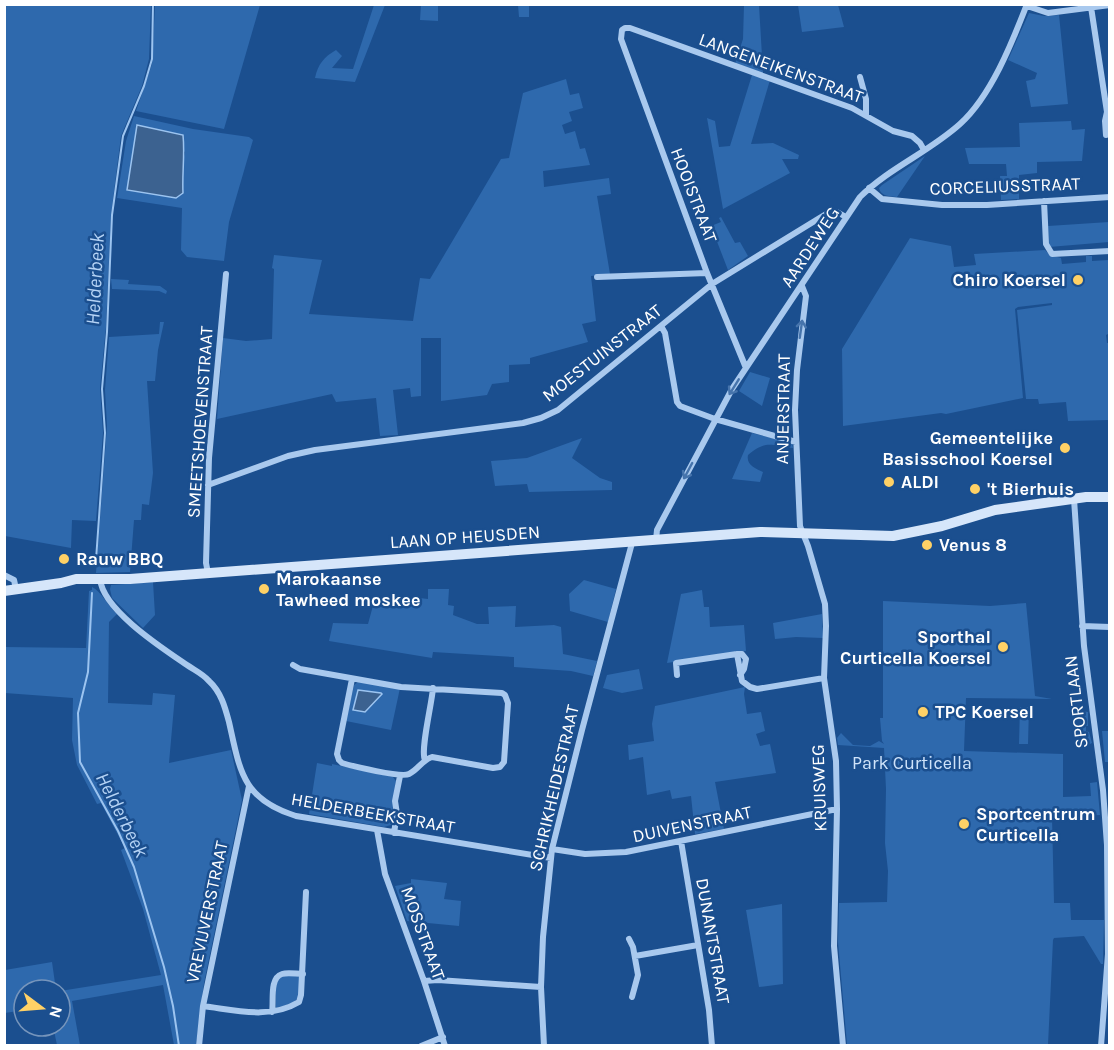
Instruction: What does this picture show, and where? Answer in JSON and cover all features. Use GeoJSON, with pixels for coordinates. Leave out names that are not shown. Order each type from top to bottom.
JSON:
{"type":"FeatureCollection","features":[{"type":"Feature","properties":{"kind":"street"},"geometry":{"type":"LineString","coordinates":[[1027,5],[1048,13],[1110,5]]}},
{"type":"Feature","properties":{"kind":"street","name":"AARDEWEG"},"geometry":{"type":"LineString","coordinates":[[656,540],[657,530],[715,419],[846,217],[869,188],[956,128],[974,110],[992,80],[1027,5]]}},
{"type":"Feature","properties":{"kind":"street"},"geometry":{"type":"LineString","coordinates":[[1091,7],[1108,112],[1104,121],[1106,135]]}},
{"type":"Feature","properties":{"kind":"street","name":"LANGENEIKENSTRAAT"},"geometry":{"type":"LineString","coordinates":[[622,30],[630,28],[866,115],[893,131],[912,136],[924,150]]}},
{"type":"Feature","properties":{"kind":"street","name":"HOOISTRAAT"},"geometry":{"type":"LineString","coordinates":[[622,30],[621,39],[629,61],[707,273],[746,368]]}},
{"type":"Feature","properties":{"kind":"street"},"geometry":{"type":"LineString","coordinates":[[860,76],[866,99],[866,115]]}},
{"type":"Feature","properties":{"kind":"street","name":"CORCELIUSSTRAAT"},"geometry":{"type":"LineString","coordinates":[[869,188],[882,199],[942,205],[1110,197]]}},
{"type":"Feature","properties":{"kind":"street"},"geometry":{"type":"LineString","coordinates":[[1044,201],[1046,244],[1052,254],[1110,251]]}},
{"type":"Feature","properties":{"kind":"street","name":"MOESTUINSTRAAT"},"geometry":{"type":"LineString","coordinates":[[208,485],[288,456],[315,450],[523,423],[541,418],[572,399],[712,284],[831,212],[837,212],[846,217]]}},
{"type":"Feature","properties":{"kind":"street"},"geometry":{"type":"LineString","coordinates":[[597,277],[707,273]]}},
{"type":"Feature","properties":{"kind":"street","name":"SMEETSHOEVENSTRAAT"},"geometry":{"type":"LineString","coordinates":[[208,573],[206,563],[208,485],[226,274]]}},
{"type":"Feature","properties":{"kind":"street","name":"ANJERSTRAAT"},"geometry":{"type":"LineString","coordinates":[[802,286],[806,296],[796,370],[795,410],[800,526],[803,534]]}},
{"type":"Feature","properties":{"kind":"street"},"geometry":{"type":"LineString","coordinates":[[662,326],[666,333],[677,402],[687,410],[796,442]]}},
{"type":"Feature","properties":{"kind":"street","name":"LAAN OP HEUSDEN"},"geometry":{"type":"LineString","coordinates":[[10,590],[62,583],[76,585],[100,581],[760,532],[893,536],[942,526],[995,510],[1074,499],[1110,497]]}},
{"type":"Feature","properties":{"kind":"street","name":"SPORTLAAN"},"geometry":{"type":"LineString","coordinates":[[1074,499],[1082,626],[1106,790],[1109,930],[1101,1046]]}},
{"type":"Feature","properties":{"kind":"street","name":"KRUISWEG"},"geometry":{"type":"LineString","coordinates":[[803,534],[825,604],[824,678],[836,761],[834,946],[843,1046]]}},
{"type":"Feature","properties":{"kind":"street","name":"SCHRIKHEIDESTRAAT"},"geometry":{"type":"LineString","coordinates":[[544,1046],[543,937],[552,849],[632,543]]}},
{"type":"Feature","properties":{"kind":"street"},"geometry":{"type":"LineString","coordinates":[[4,575],[14,580],[10,590]]}},
{"type":"Feature","properties":{"kind":"street","name":"HELDERBEEKSTRAAT"},"geometry":{"type":"LineString","coordinates":[[100,581],[105,595],[139,630],[209,681],[220,694],[240,767],[249,786],[263,801],[279,811],[394,833],[551,858]]}},
{"type":"Feature","properties":{"kind":"street"},"geometry":{"type":"LineString","coordinates":[[1082,626],[1110,627]]}},
{"type":"Feature","properties":{"kind":"street"},"geometry":{"type":"LineString","coordinates":[[678,675],[676,663],[737,654],[742,681],[758,689],[824,678]]}},
{"type":"Feature","properties":{"kind":"street"},"geometry":{"type":"LineString","coordinates":[[293,665],[300,669],[401,687],[499,692],[505,695],[508,703],[505,756],[502,765],[496,769],[435,757],[425,760],[412,773],[400,776],[346,764],[337,758],[352,679]]}},
{"type":"Feature","properties":{"kind":"street"},"geometry":{"type":"LineString","coordinates":[[425,760],[422,752],[433,688]]}},
{"type":"Feature","properties":{"kind":"street"},"geometry":{"type":"LineString","coordinates":[[394,833],[397,814],[395,801],[400,776]]}},
{"type":"Feature","properties":{"kind":"street","name":"VREVIJVERSTRAAT"},"geometry":{"type":"LineString","coordinates":[[199,1046],[203,1006],[249,786]]}},
{"type":"Feature","properties":{"kind":"street","name":"DUIVENSTRAAT"},"geometry":{"type":"LineString","coordinates":[[552,849],[585,854],[610,854],[837,809]]}},
{"type":"Feature","properties":{"kind":"street","name":"MOSSTRAAT"},"geometry":{"type":"LineString","coordinates":[[377,830],[385,874],[445,1046]]}},
{"type":"Feature","properties":{"kind":"street","name":"DUNANTSTRAAT"},"geometry":{"type":"LineString","coordinates":[[681,841],[709,1011],[712,1046]]}},
{"type":"Feature","properties":{"kind":"street"},"geometry":{"type":"LineString","coordinates":[[203,1006],[263,1013],[295,1004],[300,1000],[306,892]]}},
{"type":"Feature","properties":{"kind":"street"},"geometry":{"type":"LineString","coordinates":[[629,939],[635,956],[638,979],[632,997]]}},
{"type":"Feature","properties":{"kind":"street"},"geometry":{"type":"LineString","coordinates":[[635,956],[698,945]]}},
{"type":"Feature","properties":{"kind":"street"},"geometry":{"type":"LineString","coordinates":[[272,1012],[274,982],[277,977],[284,974],[303,974]]}},
{"type":"Feature","properties":{"kind":"street"},"geometry":{"type":"LineString","coordinates":[[424,981],[542,987]]}},
{"type":"Feature","properties":{"kind":"street"},"geometry":{"type":"LineString","coordinates":[[421,1046],[442,1037]]}},
{"type":"Feature","properties":{"kind":"green space"},"geometry":{"type":"Polygon","coordinates":[[[4,5],[151,5],[149,59],[142,86],[121,136],[111,215],[106,327],[100,388],[103,433],[96,521],[72,520],[71,548],[5,536],[4,5]]]}},
{"type":"Feature","properties":{"kind":"green space"},"geometry":{"type":"Polygon","coordinates":[[[155,5],[260,5],[224,129],[136,111],[152,64],[155,5]]]}},
{"type":"Feature","properties":{"kind":"green space"},"geometry":{"type":"Polygon","coordinates":[[[374,5],[385,5],[355,82],[315,78],[322,61],[336,50],[342,56],[332,68],[353,69],[374,5]]]}},
{"type":"Feature","properties":{"kind":"green space"},"geometry":{"type":"Polygon","coordinates":[[[421,5],[438,5],[438,21],[420,20],[421,5]]]}},
{"type":"Feature","properties":{"kind":"green space"},"geometry":{"type":"Polygon","coordinates":[[[518,5],[529,5],[529,17],[519,17],[518,5]]]}},
{"type":"Feature","properties":{"kind":"green space"},"geometry":{"type":"Polygon","coordinates":[[[744,5],[759,5],[763,73],[735,64],[743,39],[744,5]]]}},
{"type":"Feature","properties":{"kind":"green space"},"geometry":{"type":"Polygon","coordinates":[[[798,5],[838,5],[844,27],[802,32],[798,5]]]}},
{"type":"Feature","properties":{"kind":"green space"},"geometry":{"type":"Polygon","coordinates":[[[1029,13],[1044,16],[1059,15],[1068,104],[1031,107],[1026,81],[1035,79],[1037,73],[1008,60],[1029,13]]]}},
{"type":"Feature","properties":{"kind":"green space"},"geometry":{"type":"Polygon","coordinates":[[[752,75],[770,80],[751,144],[773,143],[799,155],[798,159],[782,159],[790,173],[723,209],[707,118],[715,121],[719,147],[730,146],[752,75]]]}},
{"type":"Feature","properties":{"kind":"green space"},"geometry":{"type":"Polygon","coordinates":[[[566,79],[570,95],[579,93],[583,108],[569,112],[572,121],[562,125],[565,134],[575,131],[580,149],[585,148],[590,165],[543,171],[544,187],[609,178],[611,194],[597,196],[610,274],[591,276],[596,321],[582,324],[588,342],[530,358],[530,364],[509,365],[509,382],[492,384],[487,395],[441,401],[441,338],[421,338],[421,396],[411,397],[410,388],[393,390],[398,435],[380,436],[376,398],[336,402],[332,394],[217,419],[223,338],[246,341],[272,339],[274,255],[322,260],[309,314],[413,321],[420,278],[430,279],[501,159],[509,158],[523,93],[566,79]]]}},
{"type":"Feature","properties":{"kind":"green space"},"geometry":{"type":"Polygon","coordinates":[[[134,116],[193,129],[249,137],[253,140],[229,222],[224,261],[187,257],[181,250],[182,208],[117,198],[126,141],[134,116]],[[137,125],[127,190],[183,193],[181,170],[185,152],[137,125]]]}},
{"type":"Feature","properties":{"kind":"green space"},"geometry":{"type":"Polygon","coordinates":[[[1071,121],[1072,130],[1085,129],[1082,161],[1037,162],[1037,173],[1019,175],[1019,199],[1001,200],[1000,176],[1007,176],[1006,164],[969,164],[965,148],[1020,147],[1019,123],[1071,121]]]}},
{"type":"Feature","properties":{"kind":"green space"},"geometry":{"type":"Polygon","coordinates":[[[925,156],[897,197],[886,196],[882,193],[879,188],[882,185],[925,156]]]}},
{"type":"Feature","properties":{"kind":"green space"},"geometry":{"type":"Polygon","coordinates":[[[721,217],[735,243],[740,242],[748,256],[728,270],[711,226],[721,222],[719,218],[721,217]]]}},
{"type":"Feature","properties":{"kind":"green space"},"geometry":{"type":"Polygon","coordinates":[[[1109,222],[1109,242],[1049,247],[1048,226],[1109,222]]]}},
{"type":"Feature","properties":{"kind":"green space"},"geometry":{"type":"Polygon","coordinates":[[[910,238],[951,246],[954,267],[976,265],[974,254],[1045,250],[1050,255],[1061,258],[1062,264],[1086,262],[1086,256],[1092,256],[1092,261],[1109,260],[1110,333],[1106,335],[1107,343],[1110,343],[1109,420],[1068,421],[1066,402],[1039,404],[1038,399],[1026,399],[1017,310],[1052,305],[1052,303],[1015,309],[1023,398],[946,414],[843,426],[842,349],[910,238]]]}},
{"type":"Feature","properties":{"kind":"green space"},"geometry":{"type":"Polygon","coordinates":[[[111,279],[129,280],[128,284],[160,286],[167,291],[166,294],[159,291],[112,289],[111,279]]]}},
{"type":"Feature","properties":{"kind":"green space"},"geometry":{"type":"Polygon","coordinates":[[[160,322],[164,322],[155,381],[147,381],[153,473],[149,505],[142,504],[141,520],[134,520],[130,572],[96,573],[107,426],[105,390],[109,337],[159,334],[160,322]]]}},
{"type":"Feature","properties":{"kind":"green space"},"geometry":{"type":"Polygon","coordinates":[[[750,372],[770,378],[762,406],[739,391],[750,372]]]}},
{"type":"Feature","properties":{"kind":"green space"},"geometry":{"type":"Polygon","coordinates":[[[752,433],[792,443],[793,448],[765,445],[754,450],[748,455],[748,461],[763,472],[760,482],[732,479],[752,433]]]}},
{"type":"Feature","properties":{"kind":"green space"},"geometry":{"type":"Polygon","coordinates":[[[582,438],[572,458],[600,478],[612,482],[612,490],[529,492],[527,484],[495,486],[491,461],[527,458],[582,438]]]}},
{"type":"Feature","properties":{"kind":"green space"},"geometry":{"type":"Polygon","coordinates":[[[584,580],[616,589],[608,622],[570,611],[569,594],[584,580]]]}},
{"type":"Feature","properties":{"kind":"green space"},"geometry":{"type":"Polygon","coordinates":[[[153,582],[155,615],[143,628],[112,598],[110,589],[111,585],[153,582]]]}},
{"type":"Feature","properties":{"kind":"green space"},"geometry":{"type":"Polygon","coordinates":[[[92,587],[99,592],[117,614],[109,622],[108,703],[152,705],[153,693],[175,695],[169,763],[231,750],[242,800],[204,983],[196,1045],[174,1045],[163,985],[72,1001],[72,989],[161,975],[143,909],[121,850],[125,848],[101,803],[97,804],[77,765],[72,740],[73,698],[5,693],[4,647],[86,648],[89,591],[92,587]]]}},
{"type":"Feature","properties":{"kind":"green space"},"geometry":{"type":"Polygon","coordinates":[[[428,589],[449,589],[448,605],[454,606],[453,615],[477,624],[489,624],[488,607],[516,606],[515,627],[554,625],[561,627],[563,654],[597,661],[593,676],[571,671],[514,667],[514,657],[433,652],[432,658],[329,641],[333,623],[368,624],[374,602],[419,604],[420,598],[428,599],[428,589]]]}},
{"type":"Feature","properties":{"kind":"green space"},"geometry":{"type":"Polygon","coordinates":[[[702,590],[704,607],[709,607],[710,627],[744,625],[746,651],[667,663],[681,594],[702,590]]]}},
{"type":"Feature","properties":{"kind":"green space","name":"Sportcentrum Curticella"},"geometry":{"type":"Polygon","coordinates":[[[883,601],[990,606],[1026,603],[1035,696],[1052,699],[966,698],[964,751],[1063,754],[1063,797],[1091,796],[1090,783],[1097,782],[1100,815],[1052,817],[1054,903],[1070,903],[1071,920],[1104,920],[1103,964],[1084,936],[1054,938],[1048,1045],[847,1044],[838,942],[839,903],[887,902],[886,789],[884,748],[838,745],[837,738],[841,733],[853,745],[870,746],[879,741],[884,744],[880,718],[883,718],[883,601]]]}},
{"type":"Feature","properties":{"kind":"green space"},"geometry":{"type":"Polygon","coordinates":[[[822,614],[823,638],[775,639],[773,623],[822,614]]]}},
{"type":"Feature","properties":{"kind":"green space"},"geometry":{"type":"Polygon","coordinates":[[[639,669],[643,689],[622,693],[603,688],[607,675],[639,669]]]}},
{"type":"Feature","properties":{"kind":"green space"},"geometry":{"type":"Polygon","coordinates":[[[358,682],[400,688],[391,730],[346,721],[354,685],[358,682]]]}},
{"type":"Feature","properties":{"kind":"green space"},"geometry":{"type":"Polygon","coordinates":[[[745,687],[747,714],[761,712],[765,731],[756,734],[760,746],[770,744],[776,773],[715,782],[724,829],[695,834],[691,796],[672,799],[670,790],[647,795],[643,757],[629,760],[628,745],[654,741],[652,724],[655,706],[745,687]]]}},
{"type":"Feature","properties":{"kind":"green space"},"geometry":{"type":"Polygon","coordinates":[[[1020,707],[1029,707],[1028,744],[1019,744],[1020,707]]]}},
{"type":"Feature","properties":{"kind":"green space"},"geometry":{"type":"Polygon","coordinates":[[[1083,711],[1088,712],[1086,731],[1089,732],[1092,743],[1086,746],[1081,745],[1080,742],[1083,711]]]}},
{"type":"Feature","properties":{"kind":"green space"},"geometry":{"type":"Polygon","coordinates":[[[1102,731],[1109,731],[1109,762],[1105,762],[1102,731]]]}},
{"type":"Feature","properties":{"kind":"green space"},"geometry":{"type":"Polygon","coordinates":[[[317,763],[393,777],[396,781],[391,825],[384,827],[309,814],[317,763]]]}},
{"type":"Feature","properties":{"kind":"green space"},"geometry":{"type":"Polygon","coordinates":[[[411,879],[447,883],[444,899],[461,901],[459,926],[407,921],[395,886],[411,883],[411,879]]]}},
{"type":"Feature","properties":{"kind":"green space"},"geometry":{"type":"Polygon","coordinates":[[[782,904],[783,984],[759,987],[746,910],[782,904]]]}},
{"type":"Feature","properties":{"kind":"green space"},"geometry":{"type":"Polygon","coordinates":[[[52,962],[54,978],[12,978],[12,1012],[5,1013],[5,970],[52,962]]]}},
{"type":"Feature","properties":{"kind":"green space"},"geometry":{"type":"Polygon","coordinates":[[[283,975],[298,976],[301,979],[298,997],[289,1004],[276,1008],[276,982],[283,975]]]}},
{"type":"Feature","properties":{"kind":"green space"},"geometry":{"type":"Polygon","coordinates":[[[72,1001],[80,1045],[57,1045],[56,1038],[72,1038],[72,1001]]]}},
{"type":"Feature","properties":{"kind":"shaded area"},"geometry":{"type":"Polygon","coordinates":[[[137,125],[183,135],[183,193],[176,198],[127,190],[137,125]]]}},
{"type":"Feature","properties":{"kind":"shaded area"},"geometry":{"type":"Polygon","coordinates":[[[358,690],[382,694],[365,712],[353,710],[358,690]]]}},
{"type":"Feature","properties":{"kind":"waterway","name":"Helderbeek"},"geometry":{"type":"LineString","coordinates":[[96,560],[105,433],[102,389],[112,215],[123,136],[144,86],[152,59],[153,4]]}},
{"type":"Feature","properties":{"kind":"waterway","name":"Helderbeek"},"geometry":{"type":"LineString","coordinates":[[92,593],[88,672],[78,713],[80,762],[118,831],[134,867],[164,967],[179,1046]]}},
{"type":"Feature","properties":{"kind":"place","name":"Chiro Koersel"},"geometry":{"type":"Point","coordinates":[1078,280]}},
{"type":"Feature","properties":{"kind":"place","name":"Gemeentelijke Basisschool Koersel"},"geometry":{"type":"Point","coordinates":[1065,448]}},
{"type":"Feature","properties":{"kind":"place","name":"ALDI"},"geometry":{"type":"Point","coordinates":[889,482]}},
{"type":"Feature","properties":{"kind":"place","name":"'t Bierhuis"},"geometry":{"type":"Point","coordinates":[975,489]}},
{"type":"Feature","properties":{"kind":"place","name":"Venus 8"},"geometry":{"type":"Point","coordinates":[927,545]}},
{"type":"Feature","properties":{"kind":"place","name":"Rauw BBQ"},"geometry":{"type":"Point","coordinates":[64,559]}},
{"type":"Feature","properties":{"kind":"place","name":"Marokaanse Tawheed moskee"},"geometry":{"type":"Point","coordinates":[264,589]}},
{"type":"Feature","properties":{"kind":"place","name":"Sporthal Curticella Koersel"},"geometry":{"type":"Point","coordinates":[1003,647]}},
{"type":"Feature","properties":{"kind":"place","name":"TPC Koersel"},"geometry":{"type":"Point","coordinates":[923,712]}},
{"type":"Feature","properties":{"kind":"place","name":"Sportcentrum Curticella"},"geometry":{"type":"Point","coordinates":[964,824]}},
{"type":"Feature","properties":{"kind":"park label","name":"Park Curticella"},"geometry":{"type":"Point","coordinates":[912,763]}}]}
